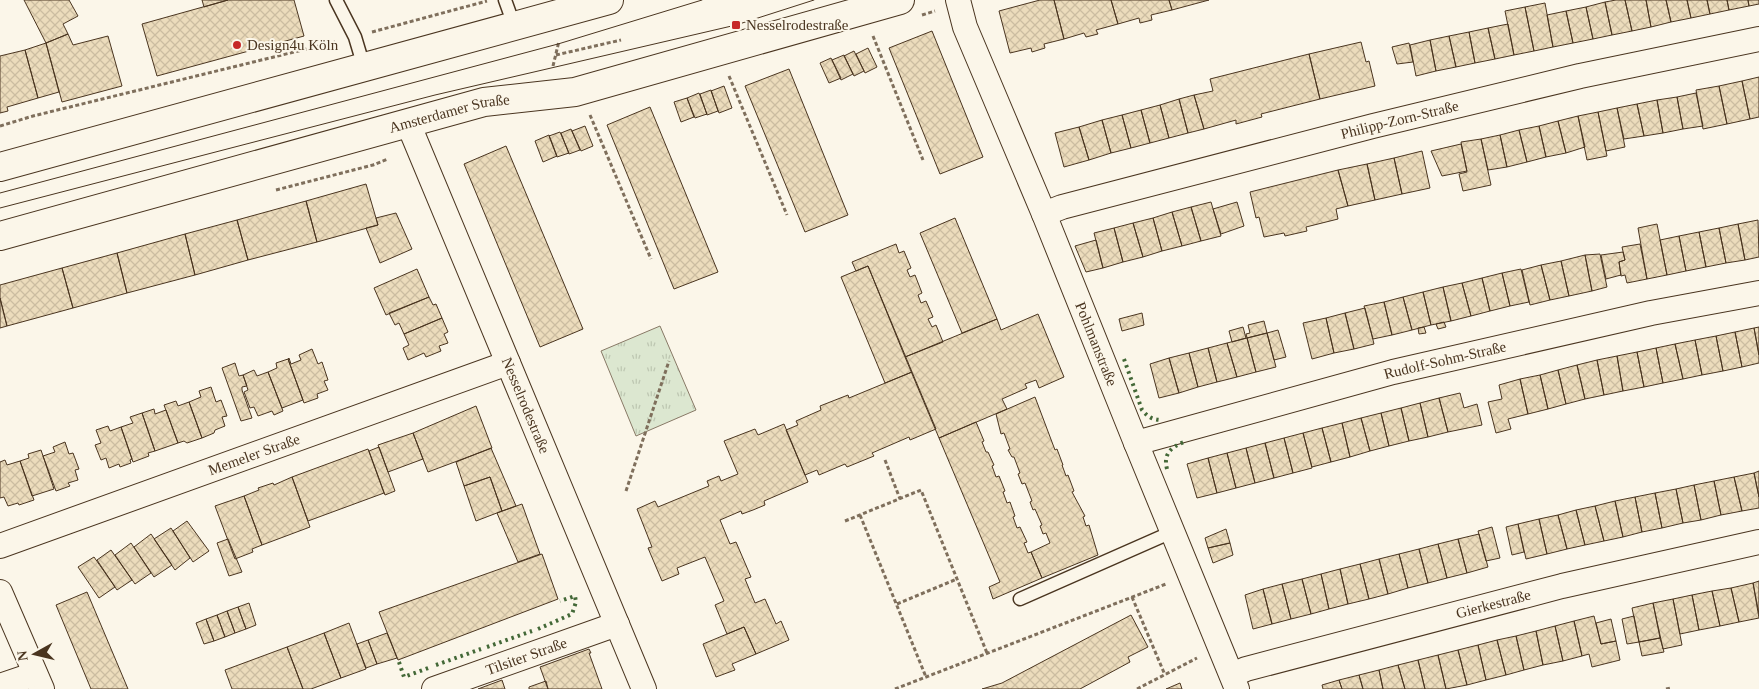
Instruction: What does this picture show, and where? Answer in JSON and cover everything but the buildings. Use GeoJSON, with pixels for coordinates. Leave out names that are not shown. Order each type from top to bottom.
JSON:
{"type":"FeatureCollection","features":[{"type":"Feature","properties":{"kind":"main road"},"geometry":{"type":"LineString","coordinates":[[0,167],[609,0]]}},
{"type":"Feature","properties":{"kind":"main road","name":"Amsterdamer Straße"},"geometry":{"type":"LineString","coordinates":[[0,236],[484,102],[580,104],[908,8]]}},
{"type":"Feature","properties":{"kind":"street","name":"Pohlmanstraße"},"geometry":{"type":"LineString","coordinates":[[958,3],[965,27],[1044,214],[1172,532],[1235,682]]}},
{"type":"Feature","properties":{"kind":"street","name":"Philipp-Zorn-Straße"},"geometry":{"type":"LineString","coordinates":[[1044,214],[1062,207],[1374,126],[1580,76],[1759,39]]}},
{"type":"Feature","properties":{"kind":"street","name":"Nesselrodestraße"},"geometry":{"type":"LineString","coordinates":[[408,123],[644,689]]}},
{"type":"Feature","properties":{"kind":"street","name":"Rudolf-Sohm-Straße"},"geometry":{"type":"LineString","coordinates":[[1136,443],[1393,372],[1651,313],[1759,293]]}},
{"type":"Feature","properties":{"kind":"street","name":"Memeler Straße"},"geometry":{"type":"LineString","coordinates":[[0,546],[508,363]]}},
{"type":"Feature","properties":{"kind":"street","name":"Gierkestraße"},"geometry":{"type":"LineString","coordinates":[[1235,682],[1246,669],[1562,586],[1759,542]]}},
{"type":"Feature","properties":{"kind":"street"},"geometry":{"type":"LineString","coordinates":[[0,592],[38,682],[0,686]]}},
{"type":"Feature","properties":{"kind":"street","name":"Tilsiter Straße"},"geometry":{"type":"LineString","coordinates":[[434,689],[617,624]]}},
{"type":"Feature","properties":{"kind":"lane"},"geometry":{"type":"LineString","coordinates":[[336,0],[355,37],[364,67]]}},
{"type":"Feature","properties":{"kind":"lane"},"geometry":{"type":"LineString","coordinates":[[505,0],[514,25]]}},
{"type":"Feature","properties":{"kind":"lane"},"geometry":{"type":"LineString","coordinates":[[1020,600],[1172,532]]}},
{"type":"Feature","properties":{"kind":"path"},"geometry":{"type":"LineString","coordinates":[[0,126],[33,116],[355,37],[490,0]]}},
{"type":"Feature","properties":{"kind":"path"},"geometry":{"type":"LineString","coordinates":[[908,8],[958,3]]}},
{"type":"Feature","properties":{"kind":"path"},"geometry":{"type":"LineString","coordinates":[[870,31],[924,160]]}},
{"type":"Feature","properties":{"kind":"path"},"geometry":{"type":"LineString","coordinates":[[553,68],[560,37]]}},
{"type":"Feature","properties":{"kind":"path"},"geometry":{"type":"LineString","coordinates":[[556,55],[621,40]]}},
{"type":"Feature","properties":{"kind":"path"},"geometry":{"type":"LineString","coordinates":[[727,71],[787,215]]}},
{"type":"Feature","properties":{"kind":"path"},"geometry":{"type":"LineString","coordinates":[[580,104],[651,259]]}},
{"type":"Feature","properties":{"kind":"path"},"geometry":{"type":"LineString","coordinates":[[268,193],[373,165],[417,148]]}},
{"type":"Feature","properties":{"kind":"path"},"geometry":{"type":"LineString","coordinates":[[626,491],[669,361]]}},
{"type":"Feature","properties":{"kind":"path"},"geometry":{"type":"LineString","coordinates":[[884,460],[900,499]]}},
{"type":"Feature","properties":{"kind":"path"},"geometry":{"type":"LineString","coordinates":[[845,521],[921,490],[987,653]]}},
{"type":"Feature","properties":{"kind":"path"},"geometry":{"type":"LineString","coordinates":[[860,515],[926,677]]}},
{"type":"Feature","properties":{"kind":"path"},"geometry":{"type":"LineString","coordinates":[[895,689],[1190,574]]}},
{"type":"Feature","properties":{"kind":"path"},"geometry":{"type":"LineString","coordinates":[[897,604],[957,579]]}},
{"type":"Feature","properties":{"kind":"path"},"geometry":{"type":"LineString","coordinates":[[1132,597],[1165,675]]}},
{"type":"Feature","properties":{"kind":"path"},"geometry":{"type":"LineString","coordinates":[[1137,689],[1220,646]]}},
{"type":"Feature","properties":{"kind":"path"},"geometry":{"type":"LineString","coordinates":[[1666,689],[1671,688]]}},
{"type":"Feature","properties":{"kind":"green space"},"geometry":{"type":"Polygon","coordinates":[[[660,326],[696,410],[636,436],[601,351],[660,326]]]}},
{"type":"Feature","properties":{"kind":"tram line"},"geometry":{"type":"LineString","coordinates":[[0,193],[558,44],[702,0]]}},
{"type":"Feature","properties":{"kind":"tram line"},"geometry":{"type":"LineString","coordinates":[[0,208],[435,95],[736,25],[814,0]]}},
{"type":"Feature","properties":{"kind":"hedge"},"geometry":{"type":"LineString","coordinates":[[1124,359],[1142,410],[1151,418],[1162,420]]}},
{"type":"Feature","properties":{"kind":"hedge"},"geometry":{"type":"LineString","coordinates":[[1167,469],[1167,455],[1175,446],[1184,442]]}},
{"type":"Feature","properties":{"kind":"hedge"},"geometry":{"type":"LineString","coordinates":[[538,629],[572,614],[576,602],[575,596],[560,601]]}},
{"type":"Feature","properties":{"kind":"hedge"},"geometry":{"type":"LineString","coordinates":[[487,647],[532,631]]}},
{"type":"Feature","properties":{"kind":"hedge"},"geometry":{"type":"LineString","coordinates":[[436,665],[481,649]]}},
{"type":"Feature","properties":{"kind":"hedge"},"geometry":{"type":"LineString","coordinates":[[399,662],[404,677],[431,667]]}},
{"type":"Feature","properties":{"kind":"place","name":"Nesselrodestraße"},"geometry":{"type":"Point","coordinates":[736,25]}},
{"type":"Feature","properties":{"kind":"place","name":"Design4u Köln"},"geometry":{"type":"Point","coordinates":[237,45]}}]}
